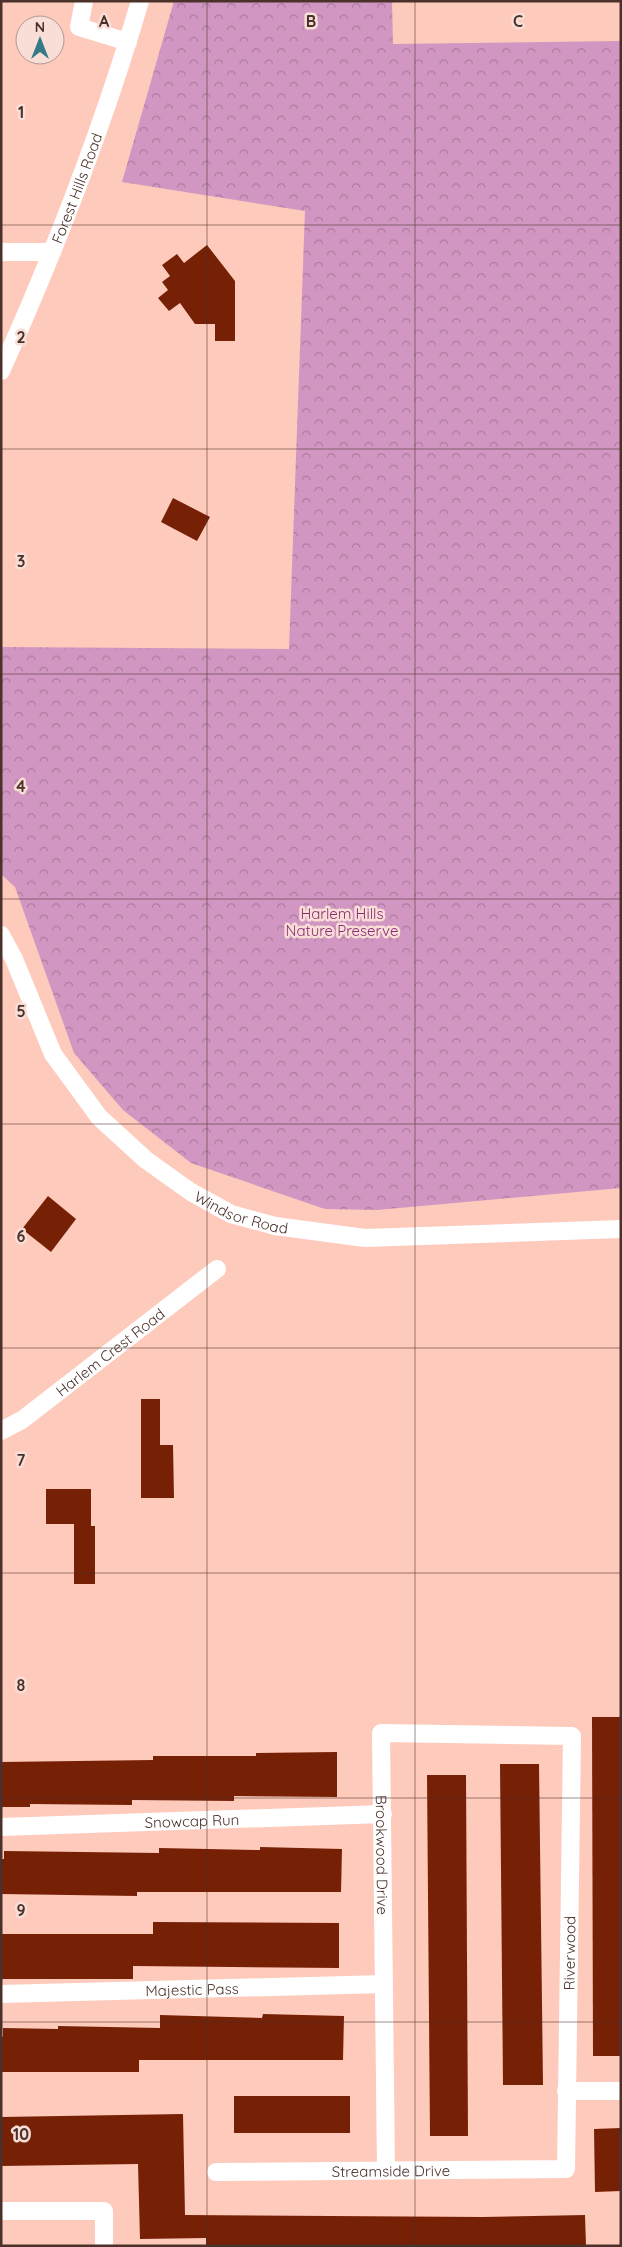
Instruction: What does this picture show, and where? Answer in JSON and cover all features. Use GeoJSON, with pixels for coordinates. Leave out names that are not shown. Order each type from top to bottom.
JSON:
{"type":"FeatureCollection","features":[{"type":"Feature","properties":{"kind":"street"},"geometry":{"type":"LineString","coordinates":[[84,1],[80,27],[128,42]]}},
{"type":"Feature","properties":{"kind":"street","name":"Forest Hills Road"},"geometry":{"type":"LineString","coordinates":[[1,371],[52,252],[119,73],[140,1]]}},
{"type":"Feature","properties":{"kind":"street"},"geometry":{"type":"LineString","coordinates":[[1,252],[52,252]]}},
{"type":"Feature","properties":{"kind":"street","name":"Windsor Road"},"geometry":{"type":"LineString","coordinates":[[1,936],[14,959],[53,1054],[99,1118],[154,1165],[191,1192],[231,1214],[275,1226],[366,1238],[621,1229]]}},
{"type":"Feature","properties":{"kind":"street","name":"Harlem Crest Road"},"geometry":{"type":"LineString","coordinates":[[1,1431],[22,1420],[217,1269]]}},
{"type":"Feature","properties":{"kind":"street","name":"Brookwood Drive"},"geometry":{"type":"LineString","coordinates":[[386,2169],[381,1733],[572,1736]]}},
{"type":"Feature","properties":{"kind":"street","name":"Riverwood"},"geometry":{"type":"LineString","coordinates":[[566,2169],[572,1736]]}},
{"type":"Feature","properties":{"kind":"street","name":"Snowcap Run"},"geometry":{"type":"LineString","coordinates":[[1,1827],[383,1814]]}},
{"type":"Feature","properties":{"kind":"street","name":"Majestic Pass"},"geometry":{"type":"LineString","coordinates":[[1,1994],[384,1984]]}},
{"type":"Feature","properties":{"kind":"street"},"geometry":{"type":"LineString","coordinates":[[566,2091],[621,2091]]}},
{"type":"Feature","properties":{"kind":"street","name":"Streamside Drive"},"geometry":{"type":"LineString","coordinates":[[216,2172],[386,2169],[566,2169]]}},
{"type":"Feature","properties":{"kind":"street"},"geometry":{"type":"LineString","coordinates":[[1,2211],[104,2211],[104,2246]]}},
{"type":"Feature","properties":{"kind":"green space","name":"Harlem Hills Nature Preserve"},"geometry":{"type":"Polygon","coordinates":[[[174,1],[392,1],[393,44],[621,41],[621,1188],[377,1210],[325,1209],[191,1163],[123,1110],[74,1053],[15,887],[1,874],[1,647],[289,649],[305,211],[122,182],[174,1]]]}},
{"type":"Feature","properties":{"kind":"building"},"geometry":{"type":"Polygon","coordinates":[[[207,245],[235,281],[235,341],[215,341],[215,324],[195,324],[180,303],[169,311],[158,298],[168,290],[162,282],[170,276],[162,265],[177,254],[184,263],[207,245]]]}},
{"type":"Feature","properties":{"kind":"building"},"geometry":{"type":"Polygon","coordinates":[[[173,498],[210,517],[197,541],[161,522],[173,498]]]}},
{"type":"Feature","properties":{"kind":"building"},"geometry":{"type":"Polygon","coordinates":[[[48,1196],[76,1219],[51,1252],[22,1229],[48,1196]]]}},
{"type":"Feature","properties":{"kind":"building"},"geometry":{"type":"Polygon","coordinates":[[[141,1399],[160,1399],[160,1445],[173,1445],[174,1498],[141,1498],[141,1399]]]}},
{"type":"Feature","properties":{"kind":"building"},"geometry":{"type":"Polygon","coordinates":[[[46,1489],[91,1489],[91,1526],[95,1526],[95,1584],[74,1584],[74,1524],[46,1524],[46,1489]]]}},
{"type":"Feature","properties":{"kind":"building"},"geometry":{"type":"Polygon","coordinates":[[[592,1717],[621,1717],[621,2056],[593,2056],[592,1717]]]}},
{"type":"Feature","properties":{"kind":"building"},"geometry":{"type":"Polygon","coordinates":[[[337,1752],[337,1797],[234,1796],[234,1801],[132,1800],[132,1805],[30,1804],[30,1807],[1,1807],[1,1762],[153,1760],[153,1756],[256,1756],[256,1753],[337,1752]]]}},
{"type":"Feature","properties":{"kind":"building"},"geometry":{"type":"Polygon","coordinates":[[[500,1764],[539,1764],[543,2085],[503,2085],[500,1764]]]}},
{"type":"Feature","properties":{"kind":"building"},"geometry":{"type":"Polygon","coordinates":[[[427,1775],[466,1775],[468,2136],[430,2136],[427,1775]]]}},
{"type":"Feature","properties":{"kind":"building"},"geometry":{"type":"Polygon","coordinates":[[[260,1847],[342,1849],[341,1892],[137,1892],[137,1896],[1,1894],[1,1859],[4,1859],[4,1851],[159,1853],[159,1848],[260,1850],[260,1847]]]}},
{"type":"Feature","properties":{"kind":"building"},"geometry":{"type":"Polygon","coordinates":[[[153,1922],[339,1923],[339,1968],[133,1966],[133,1979],[1,1979],[1,1934],[153,1934],[153,1922]]]}},
{"type":"Feature","properties":{"kind":"building"},"geometry":{"type":"Polygon","coordinates":[[[263,2014],[344,2016],[343,2060],[139,2060],[139,2072],[1,2072],[1,2036],[3,2037],[3,2028],[58,2029],[58,2026],[160,2028],[160,2015],[262,2018],[263,2014]]]}},
{"type":"Feature","properties":{"kind":"building"},"geometry":{"type":"Polygon","coordinates":[[[234,2096],[350,2096],[350,2133],[234,2133],[234,2096]]]}},
{"type":"Feature","properties":{"kind":"building"},"geometry":{"type":"Polygon","coordinates":[[[183,2114],[185,2215],[483,2217],[585,2215],[586,2246],[206,2246],[206,2238],[140,2239],[138,2164],[1,2166],[1,2117],[183,2114]]]}},
{"type":"Feature","properties":{"kind":"building"},"geometry":{"type":"Polygon","coordinates":[[[621,2128],[621,2191],[595,2192],[594,2129],[621,2128]]]}}]}
